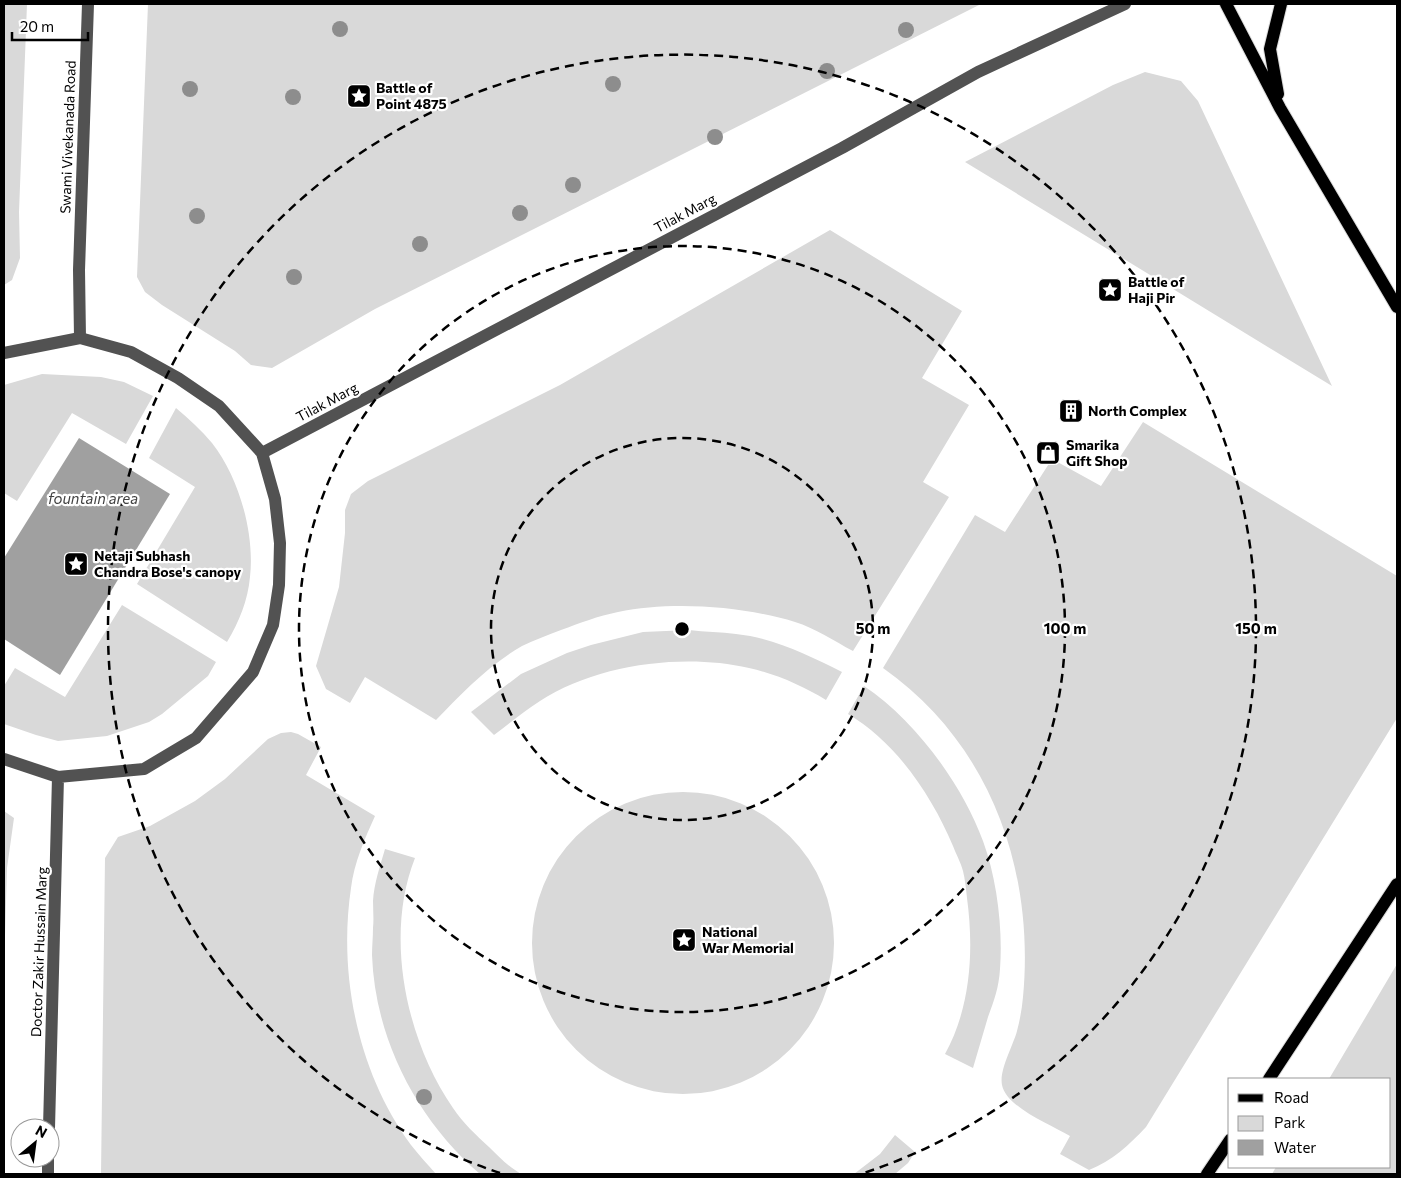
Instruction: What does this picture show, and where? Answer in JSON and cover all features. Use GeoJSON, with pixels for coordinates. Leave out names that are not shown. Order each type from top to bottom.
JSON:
{"type":"FeatureCollection","features":[{"type":"Feature","properties":{"kind":"main road"},"geometry":{"type":"LineString","coordinates":[[1226,4],[1280,108],[1397,307]]}},
{"type":"Feature","properties":{"kind":"main road"},"geometry":{"type":"LineString","coordinates":[[1280,108],[1270,49],[1281,4]]}},
{"type":"Feature","properties":{"kind":"main road"},"geometry":{"type":"LineString","coordinates":[[1270,1078],[1397,884]]}},
{"type":"Feature","properties":{"kind":"main road"},"geometry":{"type":"LineString","coordinates":[[1207,1174],[1228,1143]]}},
{"type":"Feature","properties":{"kind":"street","name":"Swami Vivekanada Road"},"geometry":{"type":"LineString","coordinates":[[80,338],[79,270],[88,4]]}},
{"type":"Feature","properties":{"kind":"street","name":"Tilak Marg"},"geometry":{"type":"LineString","coordinates":[[262,453],[842,148],[978,72],[1125,4]]}},
{"type":"Feature","properties":{"kind":"street"},"geometry":{"type":"LineString","coordinates":[[4,353],[80,338],[131,352],[178,378],[219,406],[262,453],[275,499],[280,543],[279,585],[273,625],[253,672],[196,738],[144,768],[58,777],[4,759]]}},
{"type":"Feature","properties":{"kind":"street","name":"Doctor Zakir Hussain Marg"},"geometry":{"type":"LineString","coordinates":[[49,1118],[58,777]]}},
{"type":"Feature","properties":{"kind":"green space"},"geometry":{"type":"Polygon","coordinates":[[[4,4],[27,4],[19,212],[20,258],[12,280],[4,285],[4,4]]]}},
{"type":"Feature","properties":{"kind":"green space"},"geometry":{"type":"Polygon","coordinates":[[[148,4],[981,4],[375,309],[272,368],[251,365],[235,351],[162,305],[145,292],[137,277],[148,4]]]}},
{"type":"Feature","properties":{"kind":"green space"},"geometry":{"type":"Polygon","coordinates":[[[1145,72],[1181,81],[1198,101],[1332,386],[965,162],[1113,85],[1145,72]]]}},
{"type":"Feature","properties":{"kind":"green space"},"geometry":{"type":"Polygon","coordinates":[[[830,230],[962,311],[922,378],[969,405],[923,482],[949,497],[853,651],[795,622],[753,612],[707,607],[661,607],[618,612],[603,616],[522,646],[487,671],[436,720],[365,677],[350,703],[326,689],[316,666],[339,587],[345,533],[345,510],[351,494],[368,481],[560,385],[830,230]]]}},
{"type":"Feature","properties":{"kind":"green space"},"geometry":{"type":"Polygon","coordinates":[[[42,374],[101,377],[124,382],[153,396],[126,444],[72,413],[17,501],[4,493],[4,385],[42,374]]]}},
{"type":"Feature","properties":{"kind":"green space"},"geometry":{"type":"Polygon","coordinates":[[[176,408],[204,434],[222,457],[237,489],[247,525],[251,560],[249,586],[242,611],[227,642],[137,584],[195,487],[149,458],[176,408]]]}},
{"type":"Feature","properties":{"kind":"green space"},"geometry":{"type":"Polygon","coordinates":[[[1143,422],[1397,576],[1397,718],[1146,1127],[1120,1152],[1089,1170],[1060,1154],[1070,1136],[1020,1108],[1005,1093],[1002,1085],[1004,1065],[1015,1037],[1021,1014],[1025,949],[1021,903],[1012,857],[998,813],[977,772],[952,733],[920,698],[883,668],[975,515],[1005,532],[1052,459],[1101,486],[1143,422]]]}},
{"type":"Feature","properties":{"kind":"green space"},"geometry":{"type":"Polygon","coordinates":[[[122,605],[216,662],[208,676],[162,714],[149,722],[107,736],[58,741],[4,724],[4,686],[15,668],[65,697],[122,605]]]}},
{"type":"Feature","properties":{"kind":"green space"},"geometry":{"type":"Polygon","coordinates":[[[689,630],[736,634],[764,639],[804,654],[842,672],[826,700],[789,681],[749,668],[724,664],[669,662],[614,670],[563,688],[534,705],[494,735],[471,712],[521,674],[567,653],[643,632],[689,630]]]}},
{"type":"Feature","properties":{"kind":"green space"},"geometry":{"type":"Polygon","coordinates":[[[864,686],[901,717],[935,755],[963,798],[974,819],[988,856],[1000,921],[1000,969],[996,994],[973,1068],[945,1054],[954,1036],[965,998],[970,958],[969,918],[963,871],[944,827],[911,772],[882,739],[848,714],[864,686]]]}},
{"type":"Feature","properties":{"kind":"green space"},"geometry":{"type":"Polygon","coordinates":[[[291,732],[321,747],[306,775],[375,816],[357,860],[352,879],[347,955],[350,989],[365,1055],[377,1087],[411,1145],[436,1174],[101,1174],[105,858],[118,837],[150,826],[195,801],[225,779],[268,739],[281,733],[291,732]]]}},
{"type":"Feature","properties":{"kind":"green space"},"geometry":{"type":"Polygon","coordinates":[[[668,792],[698,792],[741,803],[767,817],[800,847],[823,885],[828,899],[834,928],[834,958],[823,1001],[809,1027],[790,1050],[767,1069],[741,1083],[698,1094],[668,1094],[625,1083],[599,1069],[566,1039],[543,1001],[538,987],[532,958],[532,928],[543,885],[557,859],[587,826],[625,803],[639,798],[668,792]]]}},
{"type":"Feature","properties":{"kind":"green space"},"geometry":{"type":"Polygon","coordinates":[[[4,811],[14,818],[7,868],[4,970],[4,811]]]}},
{"type":"Feature","properties":{"kind":"green space"},"geometry":{"type":"Polygon","coordinates":[[[385,849],[415,858],[406,888],[401,920],[401,953],[405,987],[412,1020],[423,1051],[437,1081],[461,1119],[500,1158],[521,1174],[480,1174],[457,1153],[419,1103],[391,1047],[381,1017],[372,955],[373,901],[385,849]]]}},
{"type":"Feature","properties":{"kind":"green space"},"geometry":{"type":"Polygon","coordinates":[[[1397,964],[1397,1174],[1272,1174],[1275,1168],[1391,1168],[1391,1078],[1330,1078],[1397,964]]]}},
{"type":"Feature","properties":{"kind":"green space"},"geometry":{"type":"Polygon","coordinates":[[[895,1135],[915,1152],[908,1163],[895,1174],[854,1174],[880,1154],[895,1135]]]}},
{"type":"Feature","properties":{"kind":"water","name":"fountain area"},"geometry":{"type":"Polygon","coordinates":[[[79,438],[170,494],[60,675],[4,639],[4,558],[79,438]]]}},
{"type":"Feature","properties":{"kind":"place","name":"Battle of Point 4875"},"geometry":{"type":"Point","coordinates":[359,96]}},
{"type":"Feature","properties":{"kind":"place","name":"Battle of Haji Pir"},"geometry":{"type":"Point","coordinates":[1110,290]}},
{"type":"Feature","properties":{"kind":"place","name":"North Complex"},"geometry":{"type":"Point","coordinates":[1071,411]}},
{"type":"Feature","properties":{"kind":"place","name":"Smarika Gift Shop"},"geometry":{"type":"Point","coordinates":[1048,453]}},
{"type":"Feature","properties":{"kind":"place","name":"Netaji Subhash Chandra Bose's canopy"},"geometry":{"type":"Point","coordinates":[76,564]}},
{"type":"Feature","properties":{"kind":"place","name":"National War Memorial"},"geometry":{"type":"Point","coordinates":[684,940]}}]}
